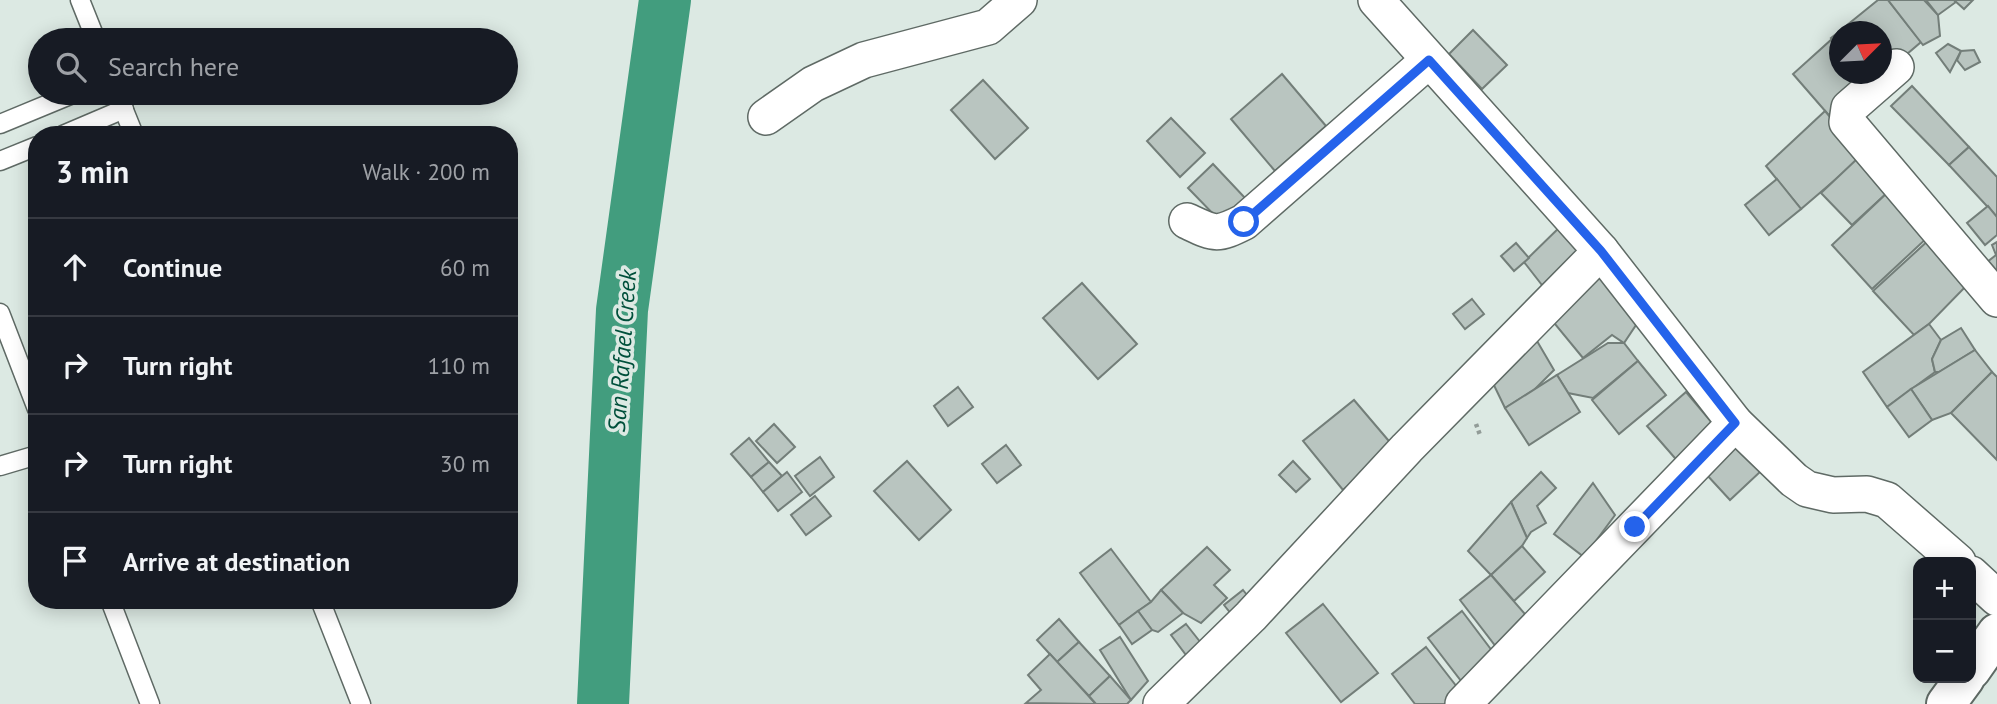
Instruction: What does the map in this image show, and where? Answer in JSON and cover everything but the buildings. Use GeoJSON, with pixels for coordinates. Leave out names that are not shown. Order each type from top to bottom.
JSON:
{"type":"FeatureCollection","features":[{"type":"Feature","properties":{"kind":"street"},"geometry":{"type":"LineString","coordinates":[[766,117],[813,84],[864,60],[988,27],[1019,0]]}},
{"type":"Feature","properties":{"kind":"street"},"geometry":{"type":"LineString","coordinates":[[1376,0],[1601,251],[1735,423],[1794,480],[1807,489],[1833,495],[1867,494],[1887,500],[1952,557]]}},
{"type":"Feature","properties":{"kind":"street"},"geometry":{"type":"LineString","coordinates":[[1187,220],[1209,232],[1223,233],[1244,222],[1429,60]]}},
{"type":"Feature","properties":{"kind":"street"},"geometry":{"type":"LineString","coordinates":[[1896,67],[1849,108],[1847,121],[1997,299]]}},
{"type":"Feature","properties":{"kind":"street"},"geometry":{"type":"LineString","coordinates":[[1161,704],[1251,616],[1407,448],[1601,251]]}},
{"type":"Feature","properties":{"kind":"street"},"geometry":{"type":"LineString","coordinates":[[1463,704],[1735,423]]}},
{"type":"Feature","properties":{"kind":"street"},"geometry":{"type":"LineString","coordinates":[[1976,579],[1997,598]]}},
{"type":"Feature","properties":{"kind":"street"},"geometry":{"type":"LineString","coordinates":[[1976,663],[1997,633]]}},
{"type":"Feature","properties":{"kind":"street"},"geometry":{"type":"LineString","coordinates":[[1946,704],[1961,683]]}},
{"type":"Feature","properties":{"kind":"lane"},"geometry":{"type":"LineString","coordinates":[[80,0],[91,28]]}},
{"type":"Feature","properties":{"kind":"lane"},"geometry":{"type":"LineString","coordinates":[[0,124],[46,105]]}},
{"type":"Feature","properties":{"kind":"lane"},"geometry":{"type":"LineString","coordinates":[[78,126],[114,105]]}},
{"type":"Feature","properties":{"kind":"lane"},"geometry":{"type":"LineString","coordinates":[[123,105],[131,126]]}},
{"type":"Feature","properties":{"kind":"lane"},"geometry":{"type":"LineString","coordinates":[[0,161],[28,150]]}},
{"type":"Feature","properties":{"kind":"lane"},"geometry":{"type":"LineString","coordinates":[[0,313],[28,386]]}},
{"type":"Feature","properties":{"kind":"lane"},"geometry":{"type":"LineString","coordinates":[[0,466],[28,458]]}},
{"type":"Feature","properties":{"kind":"lane"},"geometry":{"type":"LineString","coordinates":[[113,609],[150,704]]}},
{"type":"Feature","properties":{"kind":"lane"},"geometry":{"type":"LineString","coordinates":[[324,609],[361,704]]}},
{"type":"Feature","properties":{"kind":"waterway","name":"San Rafael Creek"},"geometry":{"type":"LineString","coordinates":[[603,704],[622,310],[665,0]]}},
{"type":"Feature","properties":{"kind":"route"},"geometry":{"type":"LineString","coordinates":[[1244,222],[1429,60],[1601,251],[1735,423],[1635,527]]}}]}
